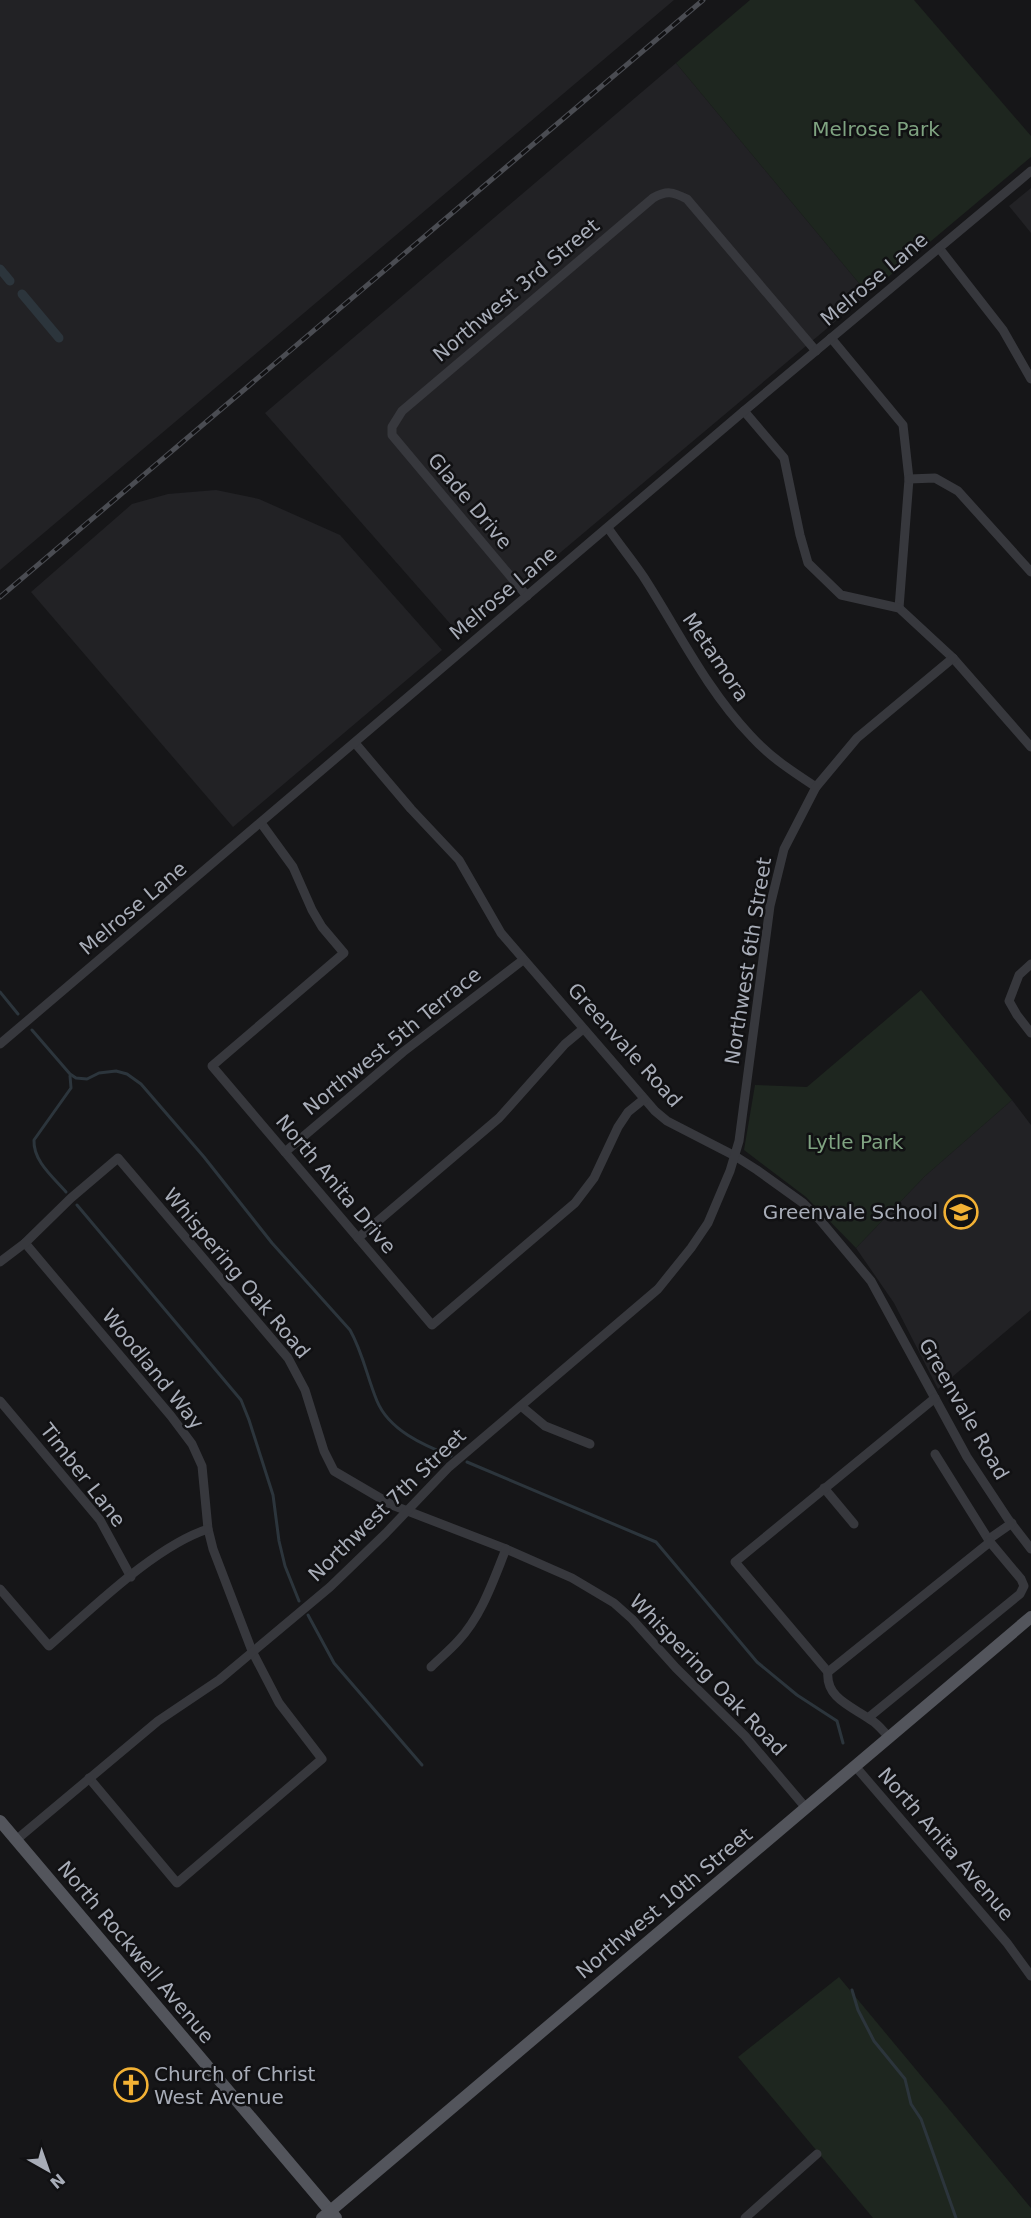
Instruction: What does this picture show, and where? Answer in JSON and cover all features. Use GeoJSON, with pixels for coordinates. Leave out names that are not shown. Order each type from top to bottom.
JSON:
{"type":"FeatureCollection","features":[{"type":"Feature","properties":{"kind":"main road","name":"Northwest 10th Street"},"geometry":{"type":"LineString","coordinates":[[329,2216],[1031,1617]]}},
{"type":"Feature","properties":{"kind":"main road","name":"North Rockwell Avenue"},"geometry":{"type":"LineString","coordinates":[[0,1821],[329,2216]]}},
{"type":"Feature","properties":{"kind":"street","name":"Melrose Lane"},"geometry":{"type":"LineString","coordinates":[[0,1044],[744,411],[1031,171]]}},
{"type":"Feature","properties":{"kind":"street","name":"Northwest 3rd Street"},"geometry":{"type":"LineString","coordinates":[[392,427],[402,411],[653,198],[664,192],[671,192],[687,199],[816,351]]}},
{"type":"Feature","properties":{"kind":"street"},"geometry":{"type":"LineString","coordinates":[[939,248],[1003,330],[1031,379]]}},
{"type":"Feature","properties":{"kind":"street"},"geometry":{"type":"LineString","coordinates":[[831,338],[903,425],[909,479],[899,608]]}},
{"type":"Feature","properties":{"kind":"street"},"geometry":{"type":"LineString","coordinates":[[744,411],[784,458],[808,563],[841,596],[899,608],[953,658],[1031,747]]}},
{"type":"Feature","properties":{"kind":"street","name":"Glade Drive"},"geometry":{"type":"LineString","coordinates":[[392,427],[392,435],[401,448],[527,596]]}},
{"type":"Feature","properties":{"kind":"street"},"geometry":{"type":"LineString","coordinates":[[909,479],[935,478],[958,491],[1031,572]]}},
{"type":"Feature","properties":{"kind":"street","name":"Metamora"},"geometry":{"type":"LineString","coordinates":[[608,528],[643,576],[686,650],[720,700],[751,737],[784,767],[816,788]]}},
{"type":"Feature","properties":{"kind":"street","name":"Northwest 6th Street"},"geometry":{"type":"LineString","coordinates":[[735,1156],[743,1115],[771,906],[784,849],[816,788],[857,738],[953,658]]}},
{"type":"Feature","properties":{"kind":"street","name":"Greenvale Road"},"geometry":{"type":"LineString","coordinates":[[355,743],[411,809],[459,860],[496,926],[644,1099],[667,1121],[735,1156],[803,1203],[871,1281],[968,1457],[1031,1549]]}},
{"type":"Feature","properties":{"kind":"street","name":"North Anita Drive"},"geometry":{"type":"LineString","coordinates":[[261,823],[293,867],[322,927],[344,953],[212,1066],[432,1325],[575,1203],[594,1178],[623,1119],[644,1099]]}},
{"type":"Feature","properties":{"kind":"street","name":"Northwest 5th Terrace"},"geometry":{"type":"LineString","coordinates":[[285,1152],[403,1052],[523,960]]}},
{"type":"Feature","properties":{"kind":"street"},"geometry":{"type":"LineString","coordinates":[[1031,964],[1019,975],[1009,1001],[1031,1033]]}},
{"type":"Feature","properties":{"kind":"street"},"geometry":{"type":"LineString","coordinates":[[358,1238],[500,1118],[565,1044],[583,1029]]}},
{"type":"Feature","properties":{"kind":"street","name":"Northwest 7th Street"},"geometry":{"type":"LineString","coordinates":[[16,1840],[158,1721],[219,1680],[304,1608],[363,1556],[449,1467],[658,1289],[675,1270],[708,1223],[735,1156]]}},
{"type":"Feature","properties":{"kind":"street","name":"Whispering Oak Road"},"geometry":{"type":"LineString","coordinates":[[25,1243],[71,1198],[118,1158],[288,1358],[305,1390],[324,1451],[334,1471],[392,1505],[407,1509],[593,1588],[620,1608],[745,1736],[806,1808]]}},
{"type":"Feature","properties":{"kind":"street"},"geometry":{"type":"LineString","coordinates":[[0,1262],[25,1243]]}},
{"type":"Feature","properties":{"kind":"street","name":"Woodland Way"},"geometry":{"type":"LineString","coordinates":[[25,1243],[184,1432],[202,1467],[208,1529],[221,1573],[252,1651],[279,1703],[322,1759],[177,1883],[89,1778]]}},
{"type":"Feature","properties":{"kind":"street"},"geometry":{"type":"LineString","coordinates":[[889,1737],[830,1689],[827,1683],[828,1672],[735,1562],[935,1398]]}},
{"type":"Feature","properties":{"kind":"street","name":"Timber Lane"},"geometry":{"type":"LineString","coordinates":[[0,1401],[100,1520],[131,1576]]}},
{"type":"Feature","properties":{"kind":"street"},"geometry":{"type":"LineString","coordinates":[[521,1406],[545,1426],[590,1444]]}},
{"type":"Feature","properties":{"kind":"street"},"geometry":{"type":"LineString","coordinates":[[868,1718],[1020,1594],[1024,1586],[1021,1579],[989,1540],[935,1454]]}},
{"type":"Feature","properties":{"kind":"street"},"geometry":{"type":"LineString","coordinates":[[824,1488],[854,1524]]}},
{"type":"Feature","properties":{"kind":"street"},"geometry":{"type":"LineString","coordinates":[[828,1672],[989,1540],[1012,1524]]}},
{"type":"Feature","properties":{"kind":"street"},"geometry":{"type":"LineString","coordinates":[[0,1589],[48,1646],[131,1576],[188,1536],[208,1529]]}},
{"type":"Feature","properties":{"kind":"street"},"geometry":{"type":"LineString","coordinates":[[431,1667],[459,1640],[474,1620],[506,1550]]}},
{"type":"Feature","properties":{"kind":"street","name":"North Anita Avenue"},"geometry":{"type":"LineString","coordinates":[[855,1766],[1007,1943],[1031,1976]]}},
{"type":"Feature","properties":{"kind":"street"},"geometry":{"type":"LineString","coordinates":[[745,2218],[818,2154]]}},
{"type":"Feature","properties":{"kind":"shaded area"},"geometry":{"type":"Polygon","coordinates":[[[0,0],[674,0],[0,570],[0,0]]]}},
{"type":"Feature","properties":{"kind":"shaded area"},"geometry":{"type":"Polygon","coordinates":[[[676,63],[868,294],[461,636],[265,413],[676,63]]]}},
{"type":"Feature","properties":{"kind":"shaded area"},"geometry":{"type":"Polygon","coordinates":[[[1031,188],[1031,233],[1009,206],[1031,188]]]}},
{"type":"Feature","properties":{"kind":"shaded area"},"geometry":{"type":"Polygon","coordinates":[[[216,490],[259,499],[340,535],[442,650],[233,827],[31,592],[132,504],[168,494],[216,490]]]}},
{"type":"Feature","properties":{"kind":"shaded area","name":"Greenvale School"},"geometry":{"type":"Polygon","coordinates":[[[1012,1100],[1031,1125],[1031,1310],[938,1389],[894,1303],[856,1248],[925,1176],[1012,1100]]]}},
{"type":"Feature","properties":{"kind":"green space","name":"Melrose Park"},"geometry":{"type":"Polygon","coordinates":[[[750,0],[914,0],[1031,136],[1031,157],[868,294],[676,63],[750,0]]]}},
{"type":"Feature","properties":{"kind":"green space","name":"Lytle Park"},"geometry":{"type":"Polygon","coordinates":[[[921,990],[1012,1100],[925,1176],[856,1248],[806,1197],[744,1150],[755,1085],[807,1087],[921,990]]]}},
{"type":"Feature","properties":{"kind":"green space"},"geometry":{"type":"Polygon","coordinates":[[[839,1977],[1031,2208],[1031,2218],[873,2218],[738,2057],[839,1977]]]}},
{"type":"Feature","properties":{"kind":"waterway"},"geometry":{"type":"LineString","coordinates":[[0,269],[10,281]]}},
{"type":"Feature","properties":{"kind":"waterway"},"geometry":{"type":"LineString","coordinates":[[22,294],[59,338]]}},
{"type":"Feature","properties":{"kind":"waterway"},"geometry":{"type":"LineString","coordinates":[[0,992],[18,1014]]}},
{"type":"Feature","properties":{"kind":"waterway"},"geometry":{"type":"LineString","coordinates":[[32,1030],[76,1078],[87,1079],[99,1073],[116,1071],[127,1074],[141,1084],[204,1157],[272,1243],[350,1330],[382,1411],[408,1435],[451,1456]]}},
{"type":"Feature","properties":{"kind":"waterway"},"geometry":{"type":"LineString","coordinates":[[66,1192],[40,1162],[34,1140],[71,1088],[70,1076]]}},
{"type":"Feature","properties":{"kind":"waterway"},"geometry":{"type":"LineString","coordinates":[[77,1205],[241,1400],[273,1495],[285,1566],[299,1601]]}},
{"type":"Feature","properties":{"kind":"waterway"},"geometry":{"type":"LineString","coordinates":[[467,1462],[656,1542],[757,1662],[797,1695],[837,1721],[843,1743]]}},
{"type":"Feature","properties":{"kind":"waterway"},"geometry":{"type":"LineString","coordinates":[[308,1615],[334,1663],[422,1765]]}},
{"type":"Feature","properties":{"kind":"waterway"},"geometry":{"type":"LineString","coordinates":[[852,1990],[858,2010],[874,2041],[905,2079],[911,2104],[921,2119],[956,2218]]}},
{"type":"Feature","properties":{"kind":"railway"},"geometry":{"type":"LineString","coordinates":[[0,597],[703,0]]}},
{"type":"Feature","properties":{"kind":"place","name":"Greenvale School"},"geometry":{"type":"Point","coordinates":[961,1212]}},
{"type":"Feature","properties":{"kind":"place","name":"Church of Christ West Avenue"},"geometry":{"type":"Point","coordinates":[131,2085]}}]}
